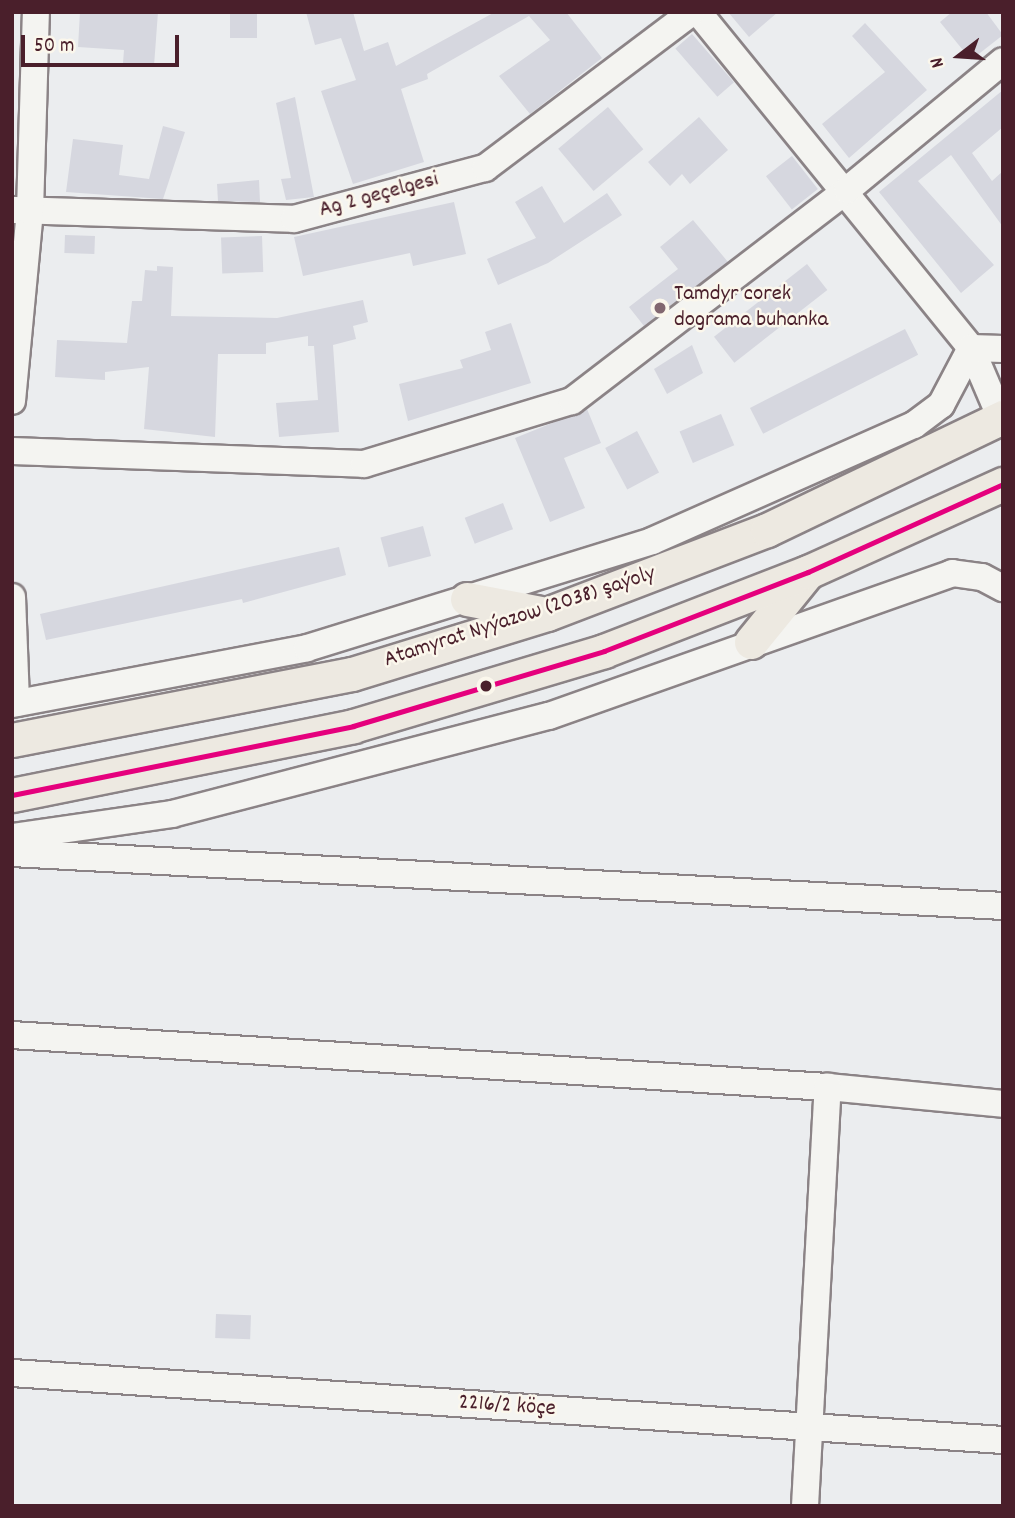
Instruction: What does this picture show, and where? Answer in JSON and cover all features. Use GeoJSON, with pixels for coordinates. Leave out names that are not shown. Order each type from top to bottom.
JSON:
{"type":"FeatureCollection","features":[{"type":"Feature","properties":{"kind":"main road","name":"Atamyrat Nyýazow (2038) şaýoly"},"geometry":{"type":"LineString","coordinates":[[12,740],[352,674],[547,614],[768,530],[1002,420]]}},
{"type":"Feature","properties":{"kind":"main road"},"geometry":{"type":"LineString","coordinates":[[12,795],[353,726],[604,651],[807,572],[1003,484]]}},
{"type":"Feature","properties":{"kind":"main road"},"geometry":{"type":"LineString","coordinates":[[751,642],[807,572]]}},
{"type":"Feature","properties":{"kind":"main road"},"geometry":{"type":"LineString","coordinates":[[467,599],[547,614]]}},
{"type":"Feature","properties":{"kind":"street"},"geometry":{"type":"LineString","coordinates":[[12,401],[21,211],[36,12]]}},
{"type":"Feature","properties":{"kind":"street","name":"Ag 2 geçelgesi"},"geometry":{"type":"LineString","coordinates":[[21,211],[294,219],[485,168],[692,12]]}},
{"type":"Feature","properties":{"kind":"street"},"geometry":{"type":"LineString","coordinates":[[698,12],[847,190],[971,348],[1002,420]]}},
{"type":"Feature","properties":{"kind":"street"},"geometry":{"type":"LineString","coordinates":[[12,451],[363,464],[572,401],[847,190],[1003,61]]}},
{"type":"Feature","properties":{"kind":"street"},"geometry":{"type":"LineString","coordinates":[[971,348],[1003,349]]}},
{"type":"Feature","properties":{"kind":"street"},"geometry":{"type":"LineString","coordinates":[[12,597],[14,703],[307,648],[652,541],[914,425],[942,405],[971,348]]}},
{"type":"Feature","properties":{"kind":"street"},"geometry":{"type":"LineString","coordinates":[[12,854],[549,716],[751,642],[952,573],[982,577],[1003,588]]}},
{"type":"Feature","properties":{"kind":"street"},"geometry":{"type":"LineString","coordinates":[[12,854],[1003,906]]}},
{"type":"Feature","properties":{"kind":"street"},"geometry":{"type":"LineString","coordinates":[[12,1035],[828,1087],[1003,1104]]}},
{"type":"Feature","properties":{"kind":"street"},"geometry":{"type":"LineString","coordinates":[[805,1506],[828,1087]]}},
{"type":"Feature","properties":{"kind":"street","name":"2216/2 köçe"},"geometry":{"type":"LineString","coordinates":[[12,1373],[1003,1440]]}},
{"type":"Feature","properties":{"kind":"building"},"geometry":{"type":"Polygon","coordinates":[[[80,12],[158,12],[154,66],[123,63],[124,50],[78,47],[80,12]]]}},
{"type":"Feature","properties":{"kind":"building"},"geometry":{"type":"Polygon","coordinates":[[[230,12],[257,12],[257,38],[230,38],[230,12]]]}},
{"type":"Feature","properties":{"kind":"building"},"geometry":{"type":"Polygon","coordinates":[[[306,12],[353,12],[364,51],[388,42],[396,66],[495,12],[566,12],[602,58],[530,114],[499,76],[550,40],[529,16],[427,74],[428,79],[401,89],[424,162],[353,184],[321,91],[356,80],[341,38],[315,45],[306,12]]]}},
{"type":"Feature","properties":{"kind":"building"},"geometry":{"type":"Polygon","coordinates":[[[728,12],[778,12],[749,37],[728,12]]]}},
{"type":"Feature","properties":{"kind":"building"},"geometry":{"type":"Polygon","coordinates":[[[952,12],[986,12],[1003,35],[971,60],[940,22],[952,12]]]}},
{"type":"Feature","properties":{"kind":"building"},"geometry":{"type":"Polygon","coordinates":[[[865,23],[927,90],[849,158],[822,124],[885,72],[852,36],[865,23]]]}},
{"type":"Feature","properties":{"kind":"building"},"geometry":{"type":"Polygon","coordinates":[[[692,34],[734,82],[717,97],[675,48],[692,34]]]}},
{"type":"Feature","properties":{"kind":"building"},"geometry":{"type":"Polygon","coordinates":[[[1003,90],[1003,127],[972,153],[992,181],[1003,171],[1003,227],[951,155],[918,181],[994,265],[961,293],[879,192],[1003,90]]]}},
{"type":"Feature","properties":{"kind":"building"},"geometry":{"type":"Polygon","coordinates":[[[295,97],[314,197],[286,200],[281,179],[291,178],[276,103],[295,97]]]}},
{"type":"Feature","properties":{"kind":"building"},"geometry":{"type":"Polygon","coordinates":[[[608,107],[643,149],[594,191],[558,149],[608,107]]]}},
{"type":"Feature","properties":{"kind":"building"},"geometry":{"type":"Polygon","coordinates":[[[699,117],[728,150],[690,184],[682,174],[670,186],[648,162],[699,117]]]}},
{"type":"Feature","properties":{"kind":"building"},"geometry":{"type":"Polygon","coordinates":[[[163,126],[185,132],[163,199],[66,192],[73,139],[123,145],[119,175],[149,179],[163,126]]]}},
{"type":"Feature","properties":{"kind":"building"},"geometry":{"type":"Polygon","coordinates":[[[792,156],[818,189],[792,209],[766,176],[792,156]]]}},
{"type":"Feature","properties":{"kind":"building"},"geometry":{"type":"Polygon","coordinates":[[[259,180],[260,202],[218,201],[217,184],[259,180]]]}},
{"type":"Feature","properties":{"kind":"building"},"geometry":{"type":"Polygon","coordinates":[[[542,186],[564,223],[607,193],[622,215],[548,263],[498,285],[487,259],[536,238],[515,202],[542,186]]]}},
{"type":"Feature","properties":{"kind":"building"},"geometry":{"type":"Polygon","coordinates":[[[454,202],[466,254],[413,266],[410,253],[303,276],[294,237],[454,202]]]}},
{"type":"Feature","properties":{"kind":"building"},"geometry":{"type":"Polygon","coordinates":[[[693,220],[728,262],[644,326],[629,307],[678,269],[660,247],[693,220]]]}},
{"type":"Feature","properties":{"kind":"building"},"geometry":{"type":"Polygon","coordinates":[[[65,235],[95,236],[94,254],[64,253],[65,235]]]}},
{"type":"Feature","properties":{"kind":"building"},"geometry":{"type":"Polygon","coordinates":[[[262,236],[263,272],[222,273],[221,237],[262,236]]]}},
{"type":"Feature","properties":{"kind":"building"},"geometry":{"type":"Polygon","coordinates":[[[807,264],[827,290],[734,363],[714,337],[807,264]]]}},
{"type":"Feature","properties":{"kind":"building"},"geometry":{"type":"Polygon","coordinates":[[[157,266],[173,267],[171,316],[277,318],[363,300],[368,322],[353,326],[356,339],[333,345],[339,432],[279,437],[276,403],[318,400],[314,346],[308,346],[308,336],[266,343],[266,354],[218,354],[215,437],[144,429],[149,367],[105,372],[105,380],[55,377],[57,340],[127,343],[132,301],[142,301],[145,270],[157,271],[157,266]]]}},
{"type":"Feature","properties":{"kind":"building"},"geometry":{"type":"Polygon","coordinates":[[[511,323],[531,383],[408,421],[399,384],[463,368],[460,360],[491,350],[485,332],[511,323]]]}},
{"type":"Feature","properties":{"kind":"building"},"geometry":{"type":"Polygon","coordinates":[[[905,329],[918,355],[763,434],[750,408],[905,329]]]}},
{"type":"Feature","properties":{"kind":"building"},"geometry":{"type":"Polygon","coordinates":[[[692,345],[703,373],[667,394],[654,369],[692,345]]]}},
{"type":"Feature","properties":{"kind":"building"},"geometry":{"type":"Polygon","coordinates":[[[587,409],[601,443],[564,458],[585,508],[550,522],[515,438],[587,409]]]}},
{"type":"Feature","properties":{"kind":"building"},"geometry":{"type":"Polygon","coordinates":[[[721,414],[734,445],[693,463],[680,432],[721,414]]]}},
{"type":"Feature","properties":{"kind":"building"},"geometry":{"type":"Polygon","coordinates":[[[637,431],[659,472],[627,489],[605,448],[637,431]]]}},
{"type":"Feature","properties":{"kind":"building"},"geometry":{"type":"Polygon","coordinates":[[[503,503],[513,529],[475,544],[465,518],[503,503]]]}},
{"type":"Feature","properties":{"kind":"building"},"geometry":{"type":"Polygon","coordinates":[[[423,526],[431,556],[389,567],[380,537],[423,526]]]}},
{"type":"Feature","properties":{"kind":"building"},"geometry":{"type":"Polygon","coordinates":[[[339,547],[346,575],[243,603],[242,599],[46,640],[40,614],[339,547]]]}},
{"type":"Feature","properties":{"kind":"building"},"geometry":{"type":"Polygon","coordinates":[[[216,1314],[251,1315],[250,1339],[215,1338],[216,1314]]]}},
{"type":"Feature","properties":{"kind":"transit line"},"geometry":{"type":"LineString","coordinates":[[12,795],[353,726],[604,651],[808,572],[1003,484]]}},
{"type":"Feature","properties":{"kind":"place","name":"Tamdyr corek dograma buhanka"},"geometry":{"type":"Point","coordinates":[660,308]}}]}
